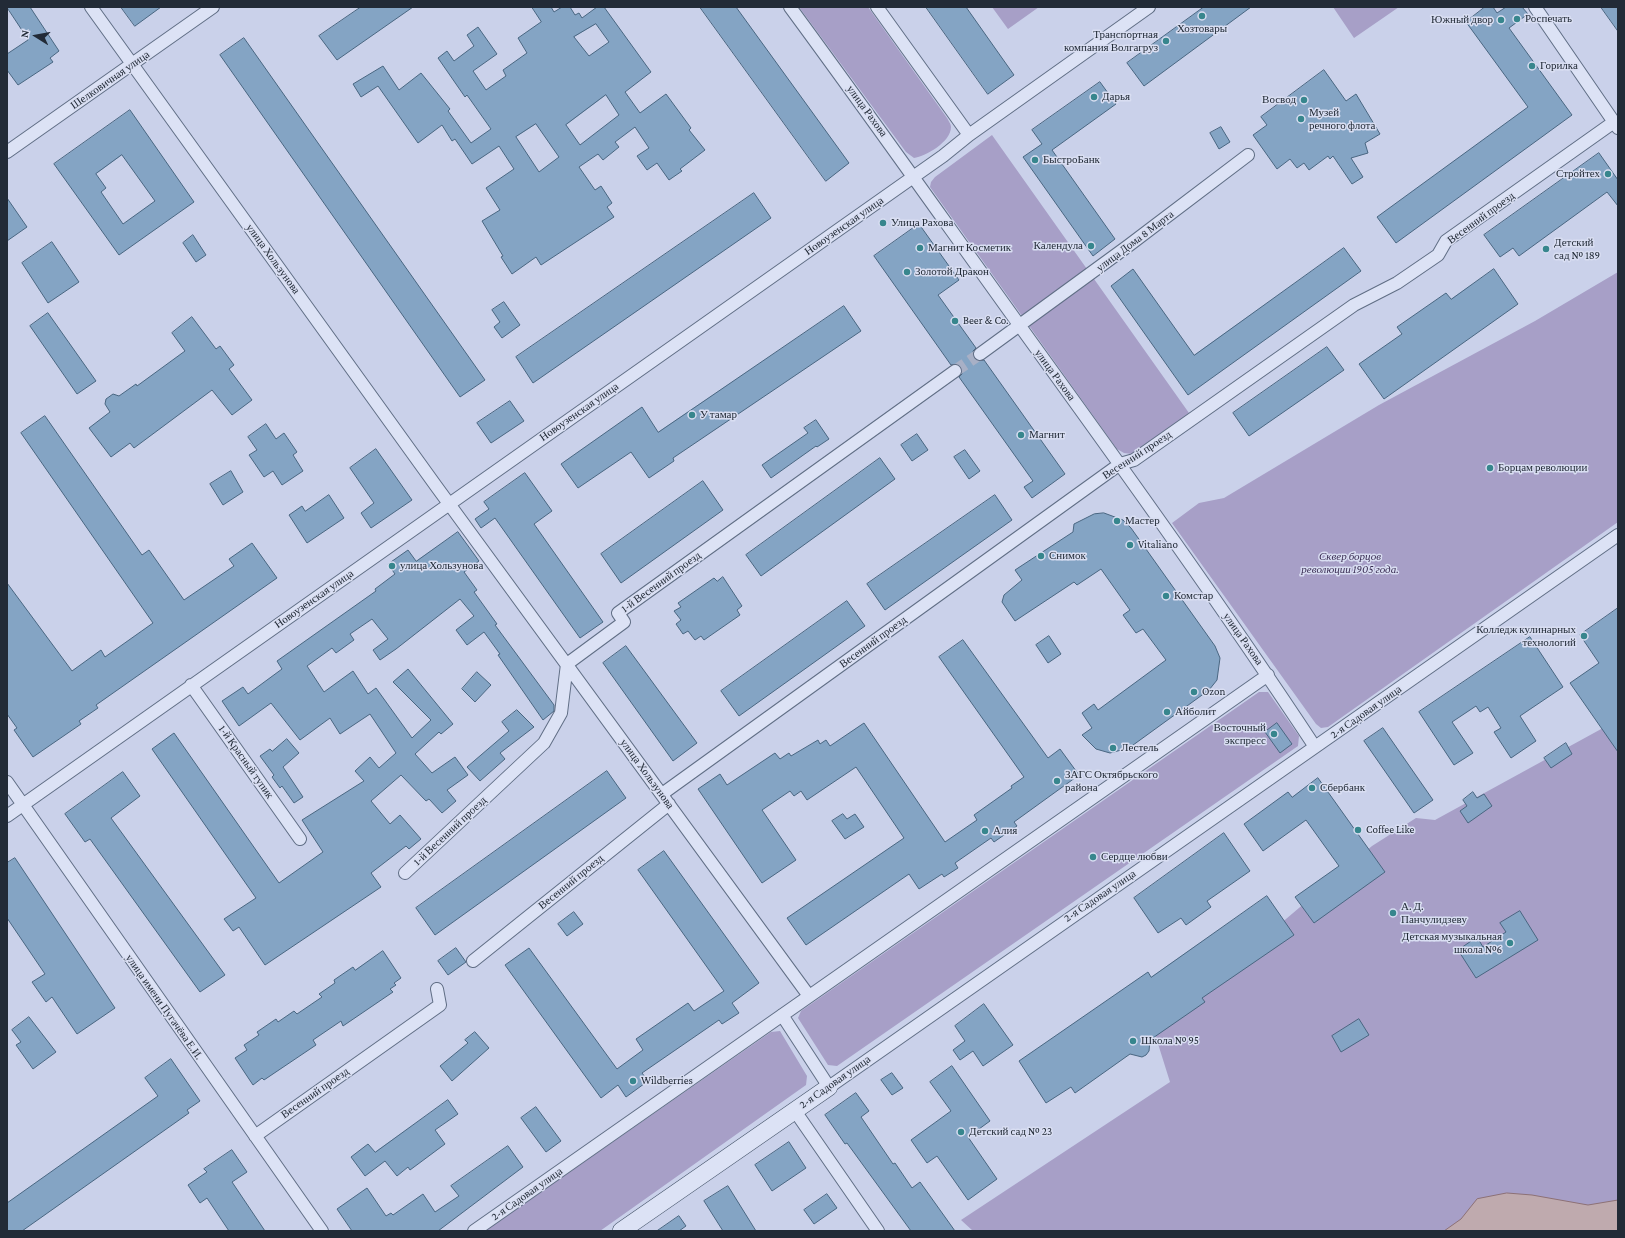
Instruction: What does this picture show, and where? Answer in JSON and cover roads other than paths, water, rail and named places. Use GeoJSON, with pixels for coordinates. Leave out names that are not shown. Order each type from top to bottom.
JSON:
{"type":"FeatureCollection","features":[{"type":"Feature","properties":{"kind":"street","name":"улица Хользунова"},"geometry":{"type":"LineString","coordinates":[[91,7],[151,88],[449,503],[809,996]]}},
{"type":"Feature","properties":{"kind":"street","name":"Шелковичная улица"},"geometry":{"type":"LineString","coordinates":[[7,152],[213,7]]}},
{"type":"Feature","properties":{"kind":"street","name":"улица Рахова"},"geometry":{"type":"LineString","coordinates":[[790,7],[900,156],[913,177],[1120,464],[1268,674],[1316,747]]}},
{"type":"Feature","properties":{"kind":"street"},"geometry":{"type":"LineString","coordinates":[[877,7],[969,135]]}},
{"type":"Feature","properties":{"kind":"street","name":"Новоузенская улица"},"geometry":{"type":"LineString","coordinates":[[7,816],[913,177],[969,135],[1149,7]]}},
{"type":"Feature","properties":{"kind":"street"},"geometry":{"type":"LineString","coordinates":[[1535,7],[1615,119]]}},
{"type":"Feature","properties":{"kind":"street","name":"Весенний проезд"},"geometry":{"type":"LineString","coordinates":[[662,794],[1120,464],[1134,460],[1354,305],[1397,284],[1438,255],[1446,241],[1615,119]]}},
{"type":"Feature","properties":{"kind":"street","name":"улица Дома 8 Марта"},"geometry":{"type":"LineString","coordinates":[[1019,324],[1128,246],[1248,155]]}},
{"type":"Feature","properties":{"kind":"street"},"geometry":{"type":"LineString","coordinates":[[980,354],[1019,324]]}},
{"type":"Feature","properties":{"kind":"street","name":"1-й Весенний проезд"},"geometry":{"type":"LineString","coordinates":[[405,872],[544,743],[561,713],[567,664],[624,622],[618,613],[955,371]]}},
{"type":"Feature","properties":{"kind":"street","name":"2-я Садовая улица"},"geometry":{"type":"LineString","coordinates":[[621,1231],[1618,535]]}},
{"type":"Feature","properties":{"kind":"street","name":"2-я Садовая улица"},"geometry":{"type":"LineString","coordinates":[[474,1231],[1268,674]]}},
{"type":"Feature","properties":{"kind":"street","name":"1-й Красный тупик"},"geometry":{"type":"LineString","coordinates":[[191,685],[300,839]]}},
{"type":"Feature","properties":{"kind":"street","name":"улица имени Пугачёва Е.И."},"geometry":{"type":"LineString","coordinates":[[7,782],[322,1231]]}},
{"type":"Feature","properties":{"kind":"street","name":"Весенний проезд"},"geometry":{"type":"LineString","coordinates":[[473,961],[669,804]]}},
{"type":"Feature","properties":{"kind":"street","name":"Весенний проезд"},"geometry":{"type":"LineString","coordinates":[[255,1136],[440,1005],[437,989]]}},
{"type":"Feature","properties":{"kind":"street"},"geometry":{"type":"LineString","coordinates":[[782,1015],[829,1087]]}},
{"type":"Feature","properties":{"kind":"street"},"geometry":{"type":"LineString","coordinates":[[795,1110],[878,1231]]}},
{"type":"Feature","properties":{"kind":"tunnel"},"geometry":{"type":"LineString","coordinates":[[955,371],[980,354]]}},
{"type":"Feature","properties":{"kind":"place","name":"Хозтовары"},"geometry":{"type":"Point","coordinates":[1202,16]}},
{"type":"Feature","properties":{"kind":"place","name":"Роспечать"},"geometry":{"type":"Point","coordinates":[1517,19]}},
{"type":"Feature","properties":{"kind":"place","name":"Южный двор"},"geometry":{"type":"Point","coordinates":[1501,20]}},
{"type":"Feature","properties":{"kind":"place","name":"Транспортная компания Волгагруз"},"geometry":{"type":"Point","coordinates":[1166,41]}},
{"type":"Feature","properties":{"kind":"place","name":"Горилка"},"geometry":{"type":"Point","coordinates":[1532,66]}},
{"type":"Feature","properties":{"kind":"place","name":"Дарья"},"geometry":{"type":"Point","coordinates":[1094,97]}},
{"type":"Feature","properties":{"kind":"place","name":"Восвод"},"geometry":{"type":"Point","coordinates":[1304,100]}},
{"type":"Feature","properties":{"kind":"place","name":"Музей речного флота"},"geometry":{"type":"Point","coordinates":[1301,119]}},
{"type":"Feature","properties":{"kind":"place","name":"БыстроБанк"},"geometry":{"type":"Point","coordinates":[1035,160]}},
{"type":"Feature","properties":{"kind":"place","name":"Стройтех"},"geometry":{"type":"Point","coordinates":[1608,174]}},
{"type":"Feature","properties":{"kind":"place","name":"Улица Рахова"},"geometry":{"type":"Point","coordinates":[883,223]}},
{"type":"Feature","properties":{"kind":"place","name":"Календула"},"geometry":{"type":"Point","coordinates":[1091,246]}},
{"type":"Feature","properties":{"kind":"place","name":"Магнит Косметик"},"geometry":{"type":"Point","coordinates":[920,248]}},
{"type":"Feature","properties":{"kind":"place","name":"Детский сад № 189"},"geometry":{"type":"Point","coordinates":[1546,249]}},
{"type":"Feature","properties":{"kind":"place","name":"Золотой Дракон"},"geometry":{"type":"Point","coordinates":[907,272]}},
{"type":"Feature","properties":{"kind":"place","name":"Beer & Co."},"geometry":{"type":"Point","coordinates":[955,321]}},
{"type":"Feature","properties":{"kind":"place","name":"У тамар"},"geometry":{"type":"Point","coordinates":[692,415]}},
{"type":"Feature","properties":{"kind":"place","name":"Магнит"},"geometry":{"type":"Point","coordinates":[1021,435]}},
{"type":"Feature","properties":{"kind":"place","name":"Борцам революции"},"geometry":{"type":"Point","coordinates":[1490,468]}},
{"type":"Feature","properties":{"kind":"place","name":"Мастер"},"geometry":{"type":"Point","coordinates":[1117,521]}},
{"type":"Feature","properties":{"kind":"place","name":"Vitaliano"},"geometry":{"type":"Point","coordinates":[1130,545]}},
{"type":"Feature","properties":{"kind":"place","name":"Снимок"},"geometry":{"type":"Point","coordinates":[1041,556]}},
{"type":"Feature","properties":{"kind":"place","name":"улица Хользунова"},"geometry":{"type":"Point","coordinates":[392,566]}},
{"type":"Feature","properties":{"kind":"place","name":"Комстар"},"geometry":{"type":"Point","coordinates":[1166,596]}},
{"type":"Feature","properties":{"kind":"place","name":"Колледж кулинарных технологий"},"geometry":{"type":"Point","coordinates":[1584,636]}},
{"type":"Feature","properties":{"kind":"place","name":"Ozon"},"geometry":{"type":"Point","coordinates":[1194,692]}},
{"type":"Feature","properties":{"kind":"place","name":"Айболит"},"geometry":{"type":"Point","coordinates":[1167,712]}},
{"type":"Feature","properties":{"kind":"place","name":"Восточный экспресс"},"geometry":{"type":"Point","coordinates":[1274,734]}},
{"type":"Feature","properties":{"kind":"place","name":"Лестель"},"geometry":{"type":"Point","coordinates":[1113,748]}},
{"type":"Feature","properties":{"kind":"place","name":"ЗАГС Октябрьского района"},"geometry":{"type":"Point","coordinates":[1057,781]}},
{"type":"Feature","properties":{"kind":"place","name":"Сбербанк"},"geometry":{"type":"Point","coordinates":[1312,788]}},
{"type":"Feature","properties":{"kind":"place","name":"Coffee Like"},"geometry":{"type":"Point","coordinates":[1358,830]}},
{"type":"Feature","properties":{"kind":"place","name":"Алия"},"geometry":{"type":"Point","coordinates":[985,831]}},
{"type":"Feature","properties":{"kind":"place","name":"Сердце любви"},"geometry":{"type":"Point","coordinates":[1093,857]}},
{"type":"Feature","properties":{"kind":"place","name":"А. Д. Панчулидзеву"},"geometry":{"type":"Point","coordinates":[1393,913]}},
{"type":"Feature","properties":{"kind":"place","name":"Детская музыкальная школа №6"},"geometry":{"type":"Point","coordinates":[1510,943]}},
{"type":"Feature","properties":{"kind":"place","name":"Школа № 95"},"geometry":{"type":"Point","coordinates":[1133,1041]}},
{"type":"Feature","properties":{"kind":"place","name":"Wildberries"},"geometry":{"type":"Point","coordinates":[633,1081]}},
{"type":"Feature","properties":{"kind":"place","name":"Детский сад № 23"},"geometry":{"type":"Point","coordinates":[961,1132]}},
{"type":"Feature","properties":{"kind":"park label","name":"Сквер борцов революции 1905 года."},"geometry":{"type":"Point","coordinates":[1350,563]}}]}
